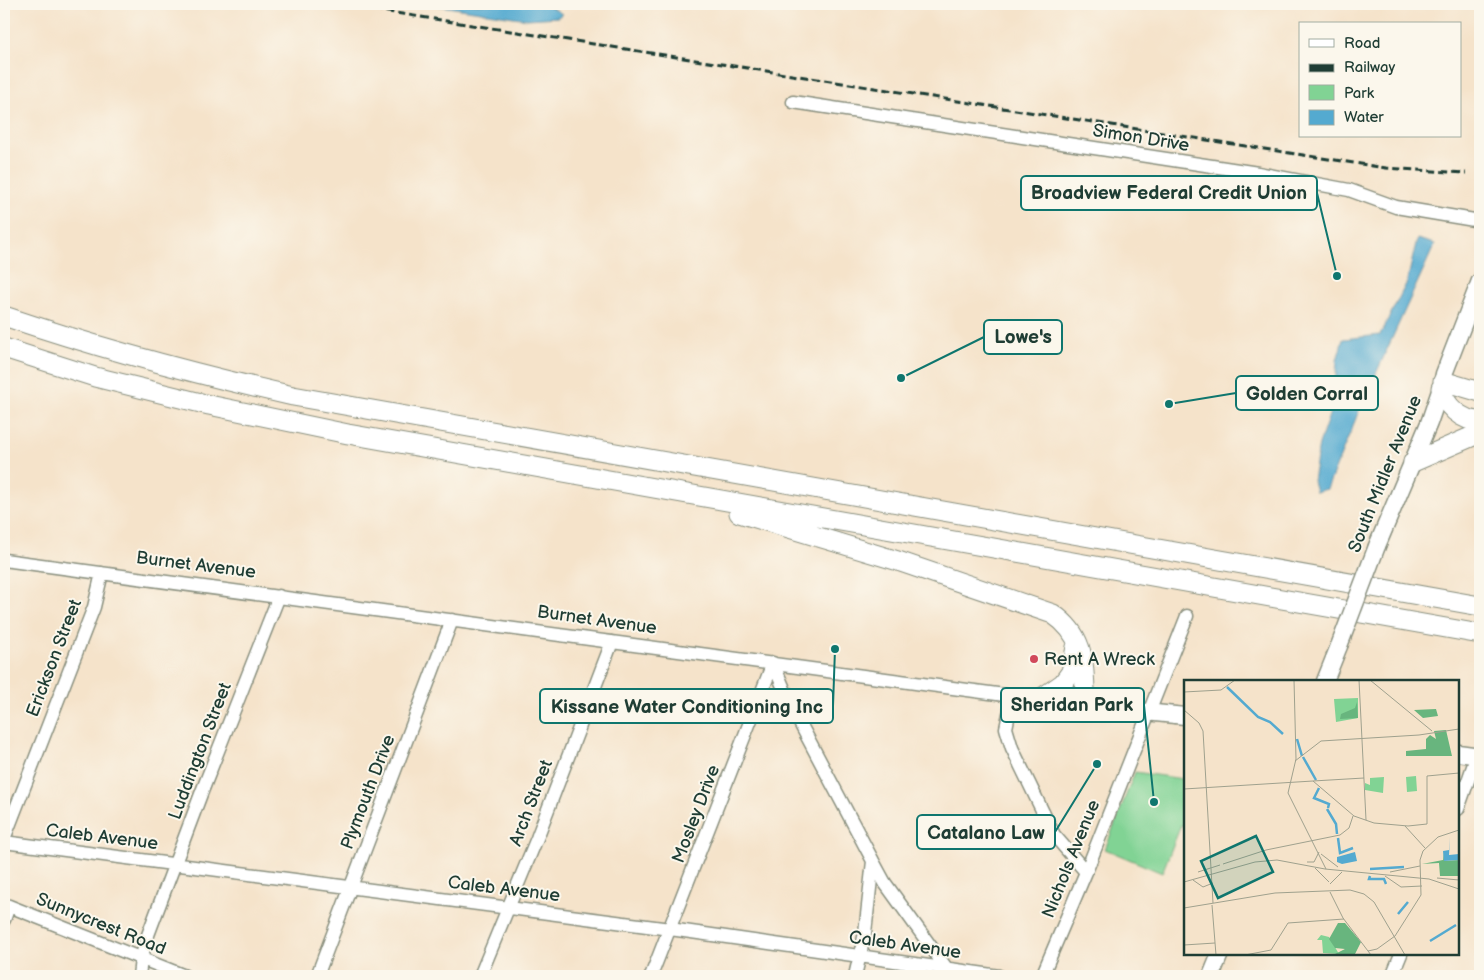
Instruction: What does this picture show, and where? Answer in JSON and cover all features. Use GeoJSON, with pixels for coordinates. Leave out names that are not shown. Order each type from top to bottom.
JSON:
{"type":"FeatureCollection","features":[{"type":"Feature","properties":{"kind":"highway"},"geometry":{"type":"LineString","coordinates":[[4,316],[84,343],[215,379],[293,396],[1480,606]]}},
{"type":"Feature","properties":{"kind":"highway"},"geometry":{"type":"LineString","coordinates":[[4,348],[95,377],[209,406],[348,434],[1480,634]]}},
{"type":"Feature","properties":{"kind":"highway"},"geometry":{"type":"LineString","coordinates":[[1480,392],[1442,385],[1443,396],[1453,410],[1470,420],[1480,421]]}},
{"type":"Feature","properties":{"kind":"highway"},"geometry":{"type":"LineString","coordinates":[[1413,462],[1480,433]]}},
{"type":"Feature","properties":{"kind":"highway"},"geometry":{"type":"LineString","coordinates":[[629,483],[754,517],[880,555],[1037,607],[1062,620],[1078,641],[1082,653],[1086,706]]}},
{"type":"Feature","properties":{"kind":"highway"},"geometry":{"type":"LineString","coordinates":[[1040,699],[1063,683],[1071,672],[1078,641]]}},
{"type":"Feature","properties":{"kind":"main road","name":"South Midler Avenue"},"geometry":{"type":"LineString","coordinates":[[1325,680],[1377,546],[1413,462],[1480,280]]}},
{"type":"Feature","properties":{"kind":"main road","name":"Burnet Avenue"},"geometry":{"type":"LineString","coordinates":[[1086,706],[1184,716]]}},
{"type":"Feature","properties":{"kind":"main road"},"geometry":{"type":"LineString","coordinates":[[1459,753],[1479,756]]}},
{"type":"Feature","properties":{"kind":"main road"},"geometry":{"type":"LineString","coordinates":[[1211,976],[1220,955]]}},
{"type":"Feature","properties":{"kind":"street","name":"Simon Drive"},"geometry":{"type":"LineString","coordinates":[[793,102],[1258,173],[1349,190],[1396,207],[1480,221]]}},
{"type":"Feature","properties":{"kind":"street","name":"Burnet Avenue"},"geometry":{"type":"LineString","coordinates":[[4,560],[1086,706]]}},
{"type":"Feature","properties":{"kind":"street","name":"Erickson Street"},"geometry":{"type":"LineString","coordinates":[[4,840],[94,607],[102,573]]}},
{"type":"Feature","properties":{"kind":"street","name":"Luddington Street"},"geometry":{"type":"LineString","coordinates":[[139,976],[141,959],[175,864],[278,596]]}},
{"type":"Feature","properties":{"kind":"street","name":"Nichols Avenue"},"geometry":{"type":"LineString","coordinates":[[1042,976],[1086,872],[1187,616]]}},
{"type":"Feature","properties":{"kind":"street","name":"Plymouth Drive"},"geometry":{"type":"LineString","coordinates":[[317,976],[452,620]]}},
{"type":"Feature","properties":{"kind":"street","name":"Arch Street"},"geometry":{"type":"LineString","coordinates":[[480,976],[537,838],[612,642]]}},
{"type":"Feature","properties":{"kind":"street"},"geometry":{"type":"LineString","coordinates":[[773,663],[793,710],[873,861],[885,882],[947,969]]}},
{"type":"Feature","properties":{"kind":"street","name":"Mosley Drive"},"geometry":{"type":"LineString","coordinates":[[651,976],[773,663]]}},
{"type":"Feature","properties":{"kind":"street"},"geometry":{"type":"LineString","coordinates":[[1013,695],[1006,728],[1012,748],[1054,835],[1086,872]]}},
{"type":"Feature","properties":{"kind":"street"},"geometry":{"type":"LineString","coordinates":[[1459,806],[1479,756]]}},
{"type":"Feature","properties":{"kind":"street","name":"Caleb Avenue"},"geometry":{"type":"LineString","coordinates":[[4,840],[351,888],[670,929],[998,976]]}},
{"type":"Feature","properties":{"kind":"street"},"geometry":{"type":"LineString","coordinates":[[855,976],[860,956],[873,861]]}},
{"type":"Feature","properties":{"kind":"street"},"geometry":{"type":"LineString","coordinates":[[4,920],[6,905]]}},
{"type":"Feature","properties":{"kind":"street","name":"Sunnycrest Road"},"geometry":{"type":"LineString","coordinates":[[6,905],[185,976]]}},
{"type":"Feature","properties":{"kind":"street"},"geometry":{"type":"LineString","coordinates":[[1392,976],[1401,955]]}},
{"type":"Feature","properties":{"kind":"green space"},"geometry":{"type":"Polygon","coordinates":[[[1135,772],[1183,779],[1184,778],[1184,826],[1181,825],[1162,873],[1105,849],[1135,772]]]}},
{"type":"Feature","properties":{"kind":"water"},"geometry":{"type":"Polygon","coordinates":[[[427,4],[543,4],[562,14],[558,17],[527,19],[427,4]]]}},
{"type":"Feature","properties":{"kind":"water"},"geometry":{"type":"Polygon","coordinates":[[[1417,239],[1435,244],[1359,411],[1327,489],[1316,492],[1313,481],[1319,444],[1334,401],[1337,360],[1343,339],[1380,335],[1407,282],[1417,239]]]}},
{"type":"Feature","properties":{"kind":"railway"},"geometry":{"type":"LineString","coordinates":[[338,4],[1386,168],[1466,173]]}},
{"type":"Feature","properties":{"kind":"place","name":"Broadview Federal Credit Union"},"geometry":{"type":"Point","coordinates":[1337,276]}},
{"type":"Feature","properties":{"kind":"place","name":"Lowe's"},"geometry":{"type":"Point","coordinates":[901,378]}},
{"type":"Feature","properties":{"kind":"place","name":"Golden Corral"},"geometry":{"type":"Point","coordinates":[1169,404]}},
{"type":"Feature","properties":{"kind":"place","name":"Kissane Water Conditioning Inc"},"geometry":{"type":"Point","coordinates":[835,649]}},
{"type":"Feature","properties":{"kind":"place","name":"Rent A Wreck"},"geometry":{"type":"Point","coordinates":[1034,659]}},
{"type":"Feature","properties":{"kind":"place","name":"Catalano Law"},"geometry":{"type":"Point","coordinates":[1097,764]}},
{"type":"Feature","properties":{"kind":"place","name":"Sheridan Park"},"geometry":{"type":"Point","coordinates":[1154,802]}}]}
